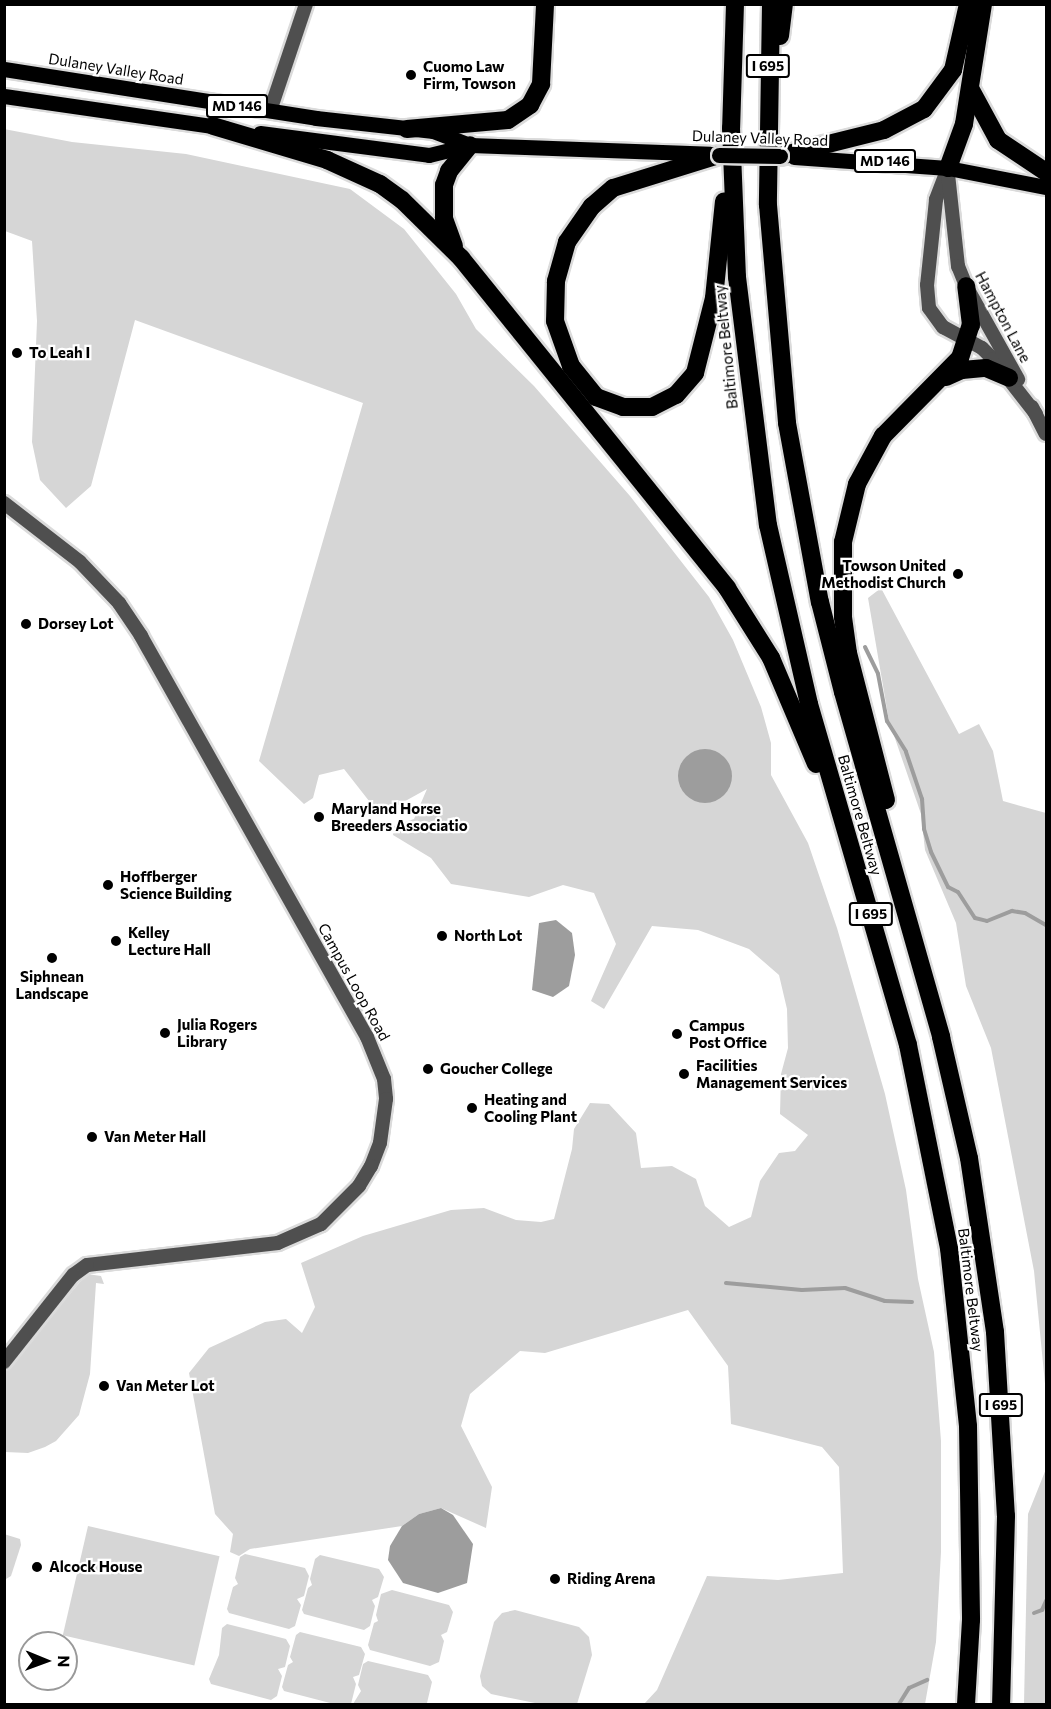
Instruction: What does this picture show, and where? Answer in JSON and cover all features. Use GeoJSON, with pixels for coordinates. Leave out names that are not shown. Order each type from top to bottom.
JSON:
{"type":"FeatureCollection","features":[{"type":"Feature","properties":{"kind":"highway"},"geometry":{"type":"LineString","coordinates":[[407,129],[508,120],[530,105],[542,76],[545,4]]}},
{"type":"Feature","properties":{"kind":"highway","name":"Baltimore Beltway"},"geometry":{"type":"LineString","coordinates":[[735,4],[731,128],[743,344],[768,525],[809,704],[908,1045],[934,1166],[958,1324],[971,1517],[966,1704]]}},
{"type":"Feature","properties":{"kind":"highway","name":"Baltimore Beltway"},"geometry":{"type":"LineString","coordinates":[[771,4],[766,127],[777,340],[803,516],[843,692],[941,1037],[969,1158],[996,1343],[1005,1516],[1001,1704]]}},
{"type":"Feature","properties":{"kind":"highway"},"geometry":{"type":"LineString","coordinates":[[766,127],[784,4]]}},
{"type":"Feature","properties":{"kind":"highway"},"geometry":{"type":"LineString","coordinates":[[780,156],[822,150],[884,130],[924,110],[953,70],[968,4]]}},
{"type":"Feature","properties":{"kind":"highway"},"geometry":{"type":"LineString","coordinates":[[948,168],[962,131],[983,4]]}},
{"type":"Feature","properties":{"kind":"highway"},"geometry":{"type":"LineString","coordinates":[[970,89],[998,140],[1047,172]]}},
{"type":"Feature","properties":{"kind":"highway"},"geometry":{"type":"LineString","coordinates":[[213,126],[327,160],[380,184],[410,207],[461,258],[698,552],[751,624],[792,702],[863,889]]}},
{"type":"Feature","properties":{"kind":"highway"},"geometry":{"type":"LineString","coordinates":[[719,155],[672,160],[624,183],[592,206],[567,242],[556,281],[555,321],[571,366],[596,397],[623,407],[652,407],[676,395],[695,373],[701,358],[714,298],[731,128]]}},
{"type":"Feature","properties":{"kind":"highway"},"geometry":{"type":"LineString","coordinates":[[461,258],[448,236],[442,201],[448,171],[470,145]]}},
{"type":"Feature","properties":{"kind":"highway"},"geometry":{"type":"LineString","coordinates":[[941,1037],[848,653],[842,578],[849,512],[870,459],[900,415],[945,377],[969,340],[970,308],[966,286]]}},
{"type":"Feature","properties":{"kind":"highway"},"geometry":{"type":"LineString","coordinates":[[945,377],[962,370],[986,368],[1009,378]]}},
{"type":"Feature","properties":{"kind":"main road","name":"Dulaney Valley Road"},"geometry":{"type":"LineString","coordinates":[[4,69],[270,111],[433,131],[470,145],[672,160]]}},
{"type":"Feature","properties":{"kind":"main road","name":"Dulaney Valley Road"},"geometry":{"type":"LineString","coordinates":[[4,96],[429,156],[470,145]]}},
{"type":"Feature","properties":{"kind":"main road","name":"Dulaney Valley Road"},"geometry":{"type":"LineString","coordinates":[[822,150],[948,168],[1047,187]]}},
{"type":"Feature","properties":{"kind":"main road","name":"Dulaney Valley Road"},"geometry":{"type":"LineString","coordinates":[[719,155],[780,156]]}},
{"type":"Feature","properties":{"kind":"street"},"geometry":{"type":"LineString","coordinates":[[270,111],[306,4]]}},
{"type":"Feature","properties":{"kind":"street","name":"Hampton Lane"},"geometry":{"type":"LineString","coordinates":[[948,168],[955,248],[966,286],[1047,434]]}},
{"type":"Feature","properties":{"kind":"street","name":"Hampton Lane"},"geometry":{"type":"LineString","coordinates":[[948,168],[936,200],[927,297],[934,318],[943,327],[969,340],[1009,378],[1036,414]]}},
{"type":"Feature","properties":{"kind":"street","name":"Campus Loop Road"},"geometry":{"type":"LineString","coordinates":[[4,503],[80,562],[119,603],[141,636],[367,1037],[384,1079],[386,1099],[380,1143],[371,1166],[359,1186],[321,1224],[278,1244],[87,1265],[74,1275],[4,1362]]}},
{"type":"Feature","properties":{"kind":"shaded area"},"geometry":{"type":"Polygon","coordinates":[[[4,129],[72,142],[186,154],[350,189],[404,229],[456,294],[476,329],[534,386],[630,496],[709,597],[733,640],[761,707],[771,743],[771,775],[808,843],[837,928],[885,1094],[906,1190],[918,1279],[934,1352],[941,1441],[941,1552],[936,1642],[925,1704],[644,1704],[657,1690],[707,1576],[778,1580],[843,1573],[839,1467],[822,1447],[731,1424],[728,1366],[688,1310],[545,1353],[520,1351],[470,1394],[461,1426],[492,1487],[486,1528],[441,1508],[419,1514],[402,1526],[250,1549],[239,1556],[230,1552],[233,1534],[215,1514],[189,1373],[209,1348],[265,1322],[286,1319],[302,1333],[315,1307],[301,1263],[363,1236],[451,1210],[484,1208],[516,1220],[541,1222],[554,1219],[572,1149],[574,1129],[590,1103],[609,1104],[636,1133],[641,1168],[672,1166],[696,1179],[705,1206],[729,1227],[751,1217],[760,1181],[779,1153],[795,1151],[808,1135],[780,1114],[781,1074],[788,1048],[787,1009],[779,975],[749,949],[698,930],[652,926],[604,1009],[591,1001],[616,944],[594,893],[563,885],[529,897],[451,884],[431,858],[393,835],[394,826],[414,819],[427,789],[380,815],[344,769],[319,775],[313,798],[304,804],[259,761],[363,403],[135,320],[91,486],[66,508],[40,480],[32,442],[37,321],[32,241],[5,231],[4,129]]]}},
{"type":"Feature","properties":{"kind":"shaded area"},"geometry":{"type":"Polygon","coordinates":[[[881,588],[959,734],[979,724],[993,751],[1003,801],[1046,813],[1046,1394],[1034,1271],[991,1048],[966,986],[956,923],[925,850],[921,814],[889,721],[868,598],[881,588]]]}},
{"type":"Feature","properties":{"kind":"shaded area"},"geometry":{"type":"Polygon","coordinates":[[[700,749],[710,749],[720,753],[728,761],[732,776],[728,791],[720,799],[710,803],[700,803],[690,799],[682,791],[678,781],[678,771],[682,761],[690,753],[700,749]]]}},
{"type":"Feature","properties":{"kind":"shaded area"},"geometry":{"type":"Polygon","coordinates":[[[556,920],[572,933],[575,955],[569,986],[553,997],[532,990],[539,923],[556,920]]]}},
{"type":"Feature","properties":{"kind":"shaded area"},"geometry":{"type":"Polygon","coordinates":[[[87,1274],[101,1276],[104,1284],[96,1283],[90,1374],[79,1415],[56,1441],[45,1447],[28,1453],[5,1452],[4,1370],[87,1274]]]}},
{"type":"Feature","properties":{"kind":"shaded area"},"geometry":{"type":"Polygon","coordinates":[[[1046,1469],[1046,1704],[1024,1704],[1028,1514],[1046,1469]]]}},
{"type":"Feature","properties":{"kind":"shaded area"},"geometry":{"type":"Polygon","coordinates":[[[441,1508],[453,1515],[473,1544],[467,1583],[438,1593],[403,1583],[388,1560],[390,1546],[402,1526],[419,1514],[441,1508]]]}},
{"type":"Feature","properties":{"kind":"shaded area"},"geometry":{"type":"Polygon","coordinates":[[[88,1526],[220,1556],[194,1665],[78,1639],[78,1631],[64,1631],[88,1526]]]}},
{"type":"Feature","properties":{"kind":"shaded area"},"geometry":{"type":"Polygon","coordinates":[[[4,1534],[20,1539],[21,1545],[11,1576],[6,1579],[4,1534]]]}},
{"type":"Feature","properties":{"kind":"shaded area"},"geometry":{"type":"Polygon","coordinates":[[[245,1554],[305,1568],[309,1576],[304,1596],[297,1599],[301,1605],[295,1626],[289,1629],[229,1613],[227,1609],[233,1587],[238,1584],[235,1578],[240,1557],[245,1554]]]}},
{"type":"Feature","properties":{"kind":"shaded area"},"geometry":{"type":"Polygon","coordinates":[[[320,1555],[379,1569],[384,1577],[378,1597],[372,1600],[375,1606],[370,1626],[364,1630],[304,1614],[302,1610],[308,1588],[312,1585],[310,1579],[315,1559],[320,1555]]]}},
{"type":"Feature","properties":{"kind":"shaded area"},"geometry":{"type":"Polygon","coordinates":[[[392,1590],[449,1605],[453,1612],[447,1632],[441,1635],[444,1641],[439,1662],[430,1666],[370,1650],[368,1645],[374,1623],[378,1621],[376,1615],[381,1594],[392,1590]]]}},
{"type":"Feature","properties":{"kind":"shaded area"},"geometry":{"type":"Polygon","coordinates":[[[515,1610],[579,1627],[589,1637],[592,1655],[577,1704],[540,1704],[491,1694],[482,1686],[480,1676],[494,1622],[502,1613],[515,1610]]]}},
{"type":"Feature","properties":{"kind":"shaded area"},"geometry":{"type":"Polygon","coordinates":[[[227,1624],[286,1639],[290,1646],[285,1667],[278,1669],[282,1676],[277,1696],[271,1700],[211,1684],[209,1679],[219,1655],[222,1628],[227,1624]]]}},
{"type":"Feature","properties":{"kind":"shaded area"},"geometry":{"type":"Polygon","coordinates":[[[300,1632],[361,1647],[365,1654],[359,1675],[353,1677],[356,1684],[351,1704],[334,1704],[284,1691],[282,1687],[288,1665],[293,1662],[290,1657],[296,1635],[300,1632]]]}},
{"type":"Feature","properties":{"kind":"shaded area"},"geometry":{"type":"Polygon","coordinates":[[[368,1661],[428,1675],[432,1682],[427,1703],[353,1704],[361,1691],[358,1685],[363,1664],[368,1661]]]}},
{"type":"Feature","properties":{"kind":"waterway"},"geometry":{"type":"LineString","coordinates":[[865,647],[878,674],[887,721],[906,752],[922,799],[924,829],[931,852],[948,887],[958,892],[975,918],[987,921],[1012,911],[1025,913],[1046,925]]}},
{"type":"Feature","properties":{"kind":"waterway"},"geometry":{"type":"LineString","coordinates":[[726,1283],[802,1290],[845,1288],[885,1301],[912,1302]]}},
{"type":"Feature","properties":{"kind":"waterway"},"geometry":{"type":"LineString","coordinates":[[1034,1613],[1042,1610],[1046,1601]]}},
{"type":"Feature","properties":{"kind":"waterway"},"geometry":{"type":"LineString","coordinates":[[899,1704],[909,1688],[927,1680]]}},
{"type":"Feature","properties":{"kind":"place","name":"Cuomo Law Firm, Towson"},"geometry":{"type":"Point","coordinates":[411,75]}},
{"type":"Feature","properties":{"kind":"place","name":"To Leah I"},"geometry":{"type":"Point","coordinates":[17,353]}},
{"type":"Feature","properties":{"kind":"place","name":"Towson United Methodist Church"},"geometry":{"type":"Point","coordinates":[958,574]}},
{"type":"Feature","properties":{"kind":"place","name":"Dorsey Lot"},"geometry":{"type":"Point","coordinates":[26,624]}},
{"type":"Feature","properties":{"kind":"place","name":"Maryland Horse Breeders Associatio"},"geometry":{"type":"Point","coordinates":[319,817]}},
{"type":"Feature","properties":{"kind":"place","name":"Hoffberger Science Building"},"geometry":{"type":"Point","coordinates":[108,885]}},
{"type":"Feature","properties":{"kind":"place","name":"North Lot"},"geometry":{"type":"Point","coordinates":[442,936]}},
{"type":"Feature","properties":{"kind":"place","name":"Kelley Lecture Hall"},"geometry":{"type":"Point","coordinates":[116,941]}},
{"type":"Feature","properties":{"kind":"place","name":"Siphnean Landscape"},"geometry":{"type":"Point","coordinates":[52,958]}},
{"type":"Feature","properties":{"kind":"place","name":"Julia Rogers Library"},"geometry":{"type":"Point","coordinates":[165,1033]}},
{"type":"Feature","properties":{"kind":"place","name":"Campus Post Office"},"geometry":{"type":"Point","coordinates":[677,1034]}},
{"type":"Feature","properties":{"kind":"place","name":"Goucher College"},"geometry":{"type":"Point","coordinates":[428,1069]}},
{"type":"Feature","properties":{"kind":"place","name":"Facilities Management Services"},"geometry":{"type":"Point","coordinates":[684,1074]}},
{"type":"Feature","properties":{"kind":"place","name":"Heating and Cooling Plant"},"geometry":{"type":"Point","coordinates":[472,1108]}},
{"type":"Feature","properties":{"kind":"place","name":"Van Meter Hall"},"geometry":{"type":"Point","coordinates":[92,1137]}},
{"type":"Feature","properties":{"kind":"place","name":"Van Meter Lot"},"geometry":{"type":"Point","coordinates":[104,1386]}},
{"type":"Feature","properties":{"kind":"place","name":"Alcock House"},"geometry":{"type":"Point","coordinates":[37,1567]}},
{"type":"Feature","properties":{"kind":"place","name":"Riding Arena"},"geometry":{"type":"Point","coordinates":[555,1579]}}]}
